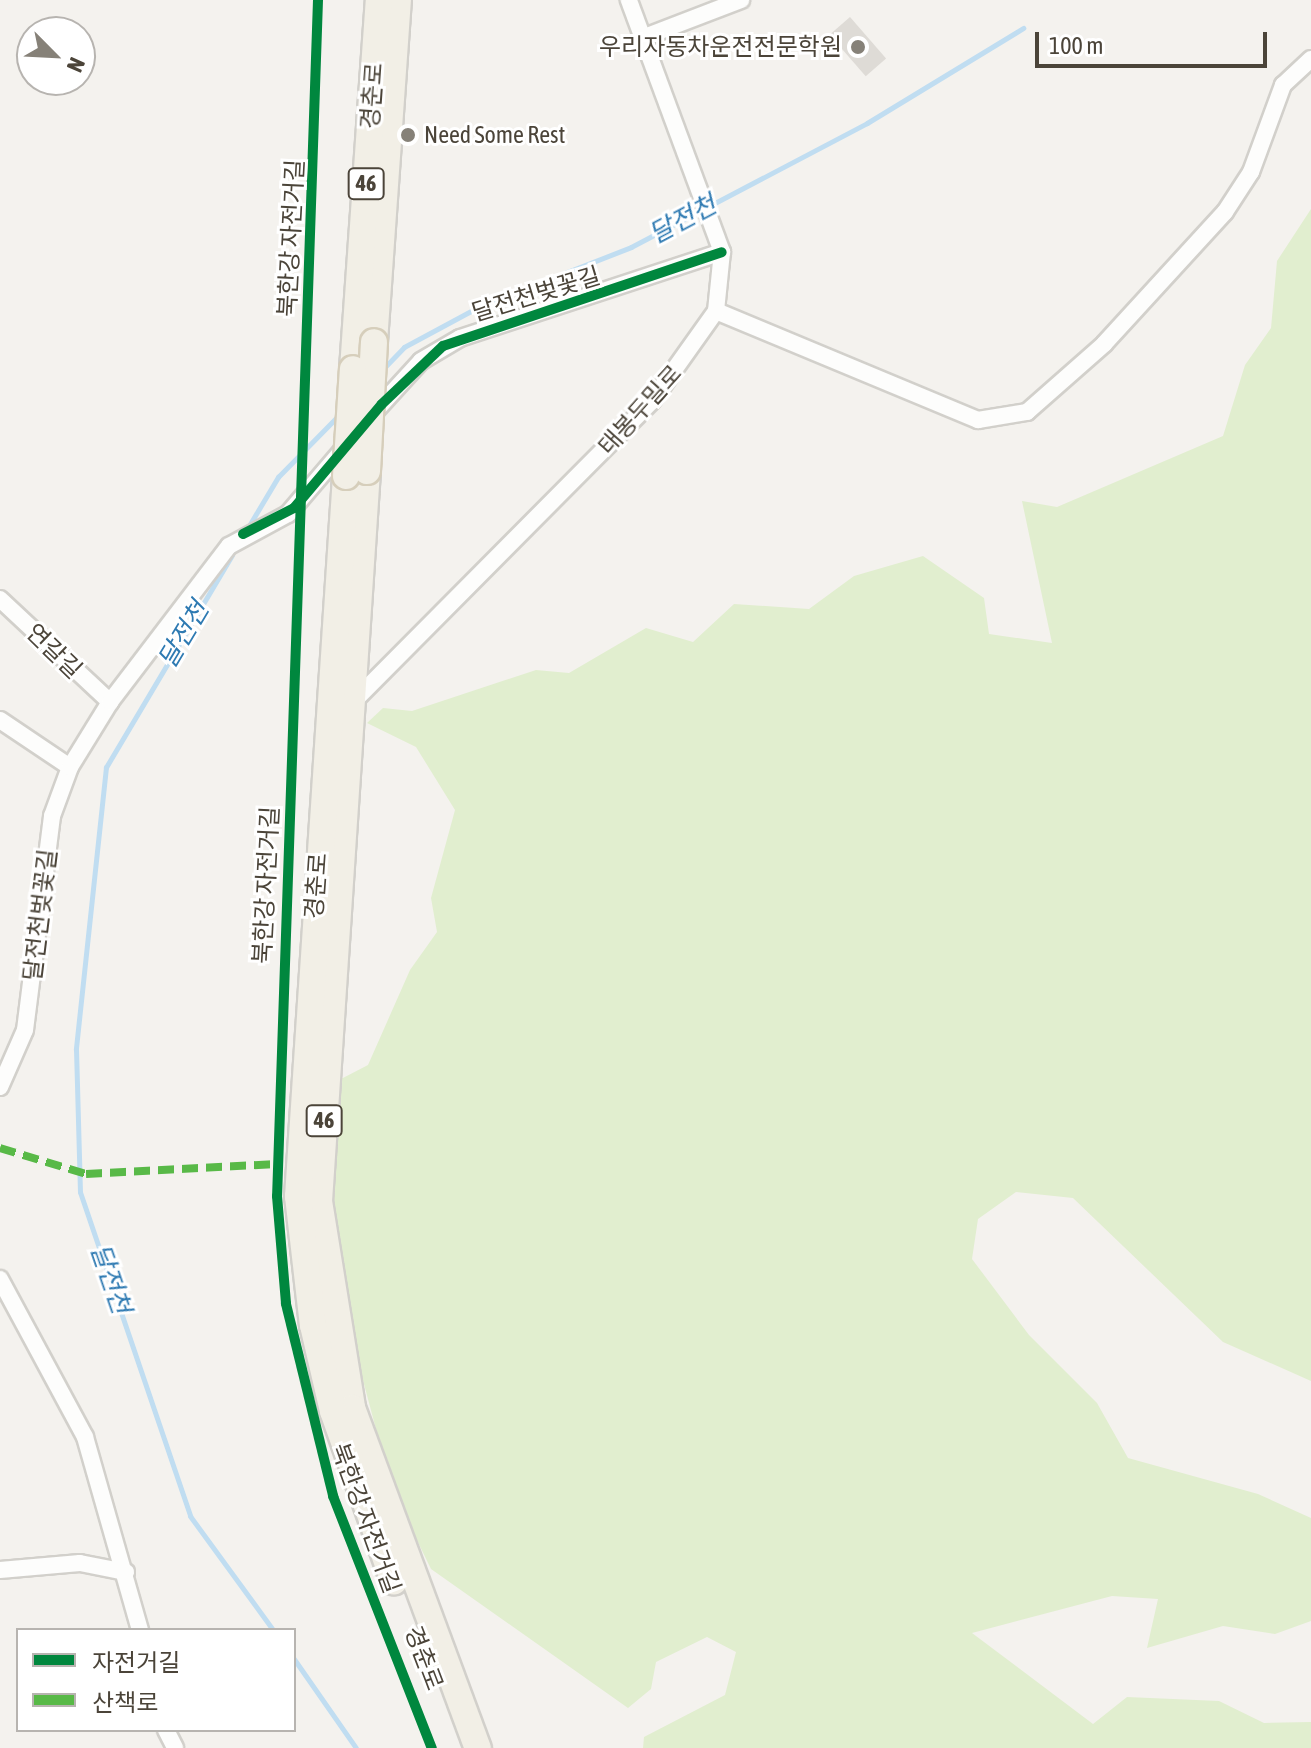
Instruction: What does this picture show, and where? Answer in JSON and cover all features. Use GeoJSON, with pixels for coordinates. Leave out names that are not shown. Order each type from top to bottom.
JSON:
{"type":"FeatureCollection","features":[{"type":"Feature","properties":{"kind":"main road","name":"경춘로"},"geometry":{"type":"LineString","coordinates":[[379,0],[353,369],[356,473],[349,706],[319,1201],[352,1408],[478,1748]]}},
{"type":"Feature","properties":{"kind":"main road","name":"경춘로"},"geometry":{"type":"LineString","coordinates":[[398,0],[374,342],[356,473],[298,1196],[313,1325],[333,1411],[459,1748]]}},
{"type":"Feature","properties":{"kind":"street","name":"태봉두밀로"},"geometry":{"type":"LineString","coordinates":[[349,706],[652,401],[716,311],[722,252],[647,36],[629,0]]}},
{"type":"Feature","properties":{"kind":"street"},"geometry":{"type":"LineString","coordinates":[[647,36],[741,0]]}},
{"type":"Feature","properties":{"kind":"street"},"geometry":{"type":"LineString","coordinates":[[716,311],[978,420],[1027,412],[1104,344],[1225,212],[1251,172],[1283,85],[1311,59]]}},
{"type":"Feature","properties":{"kind":"street","name":"달전천벚꽃길"},"geometry":{"type":"LineString","coordinates":[[0,1087],[25,1030],[52,816],[70,767],[110,702],[243,534],[288,514],[382,404],[443,346],[722,252]]}},
{"type":"Feature","properties":{"kind":"street","name":"연갈길"},"geometry":{"type":"LineString","coordinates":[[0,599],[110,702]]}},
{"type":"Feature","properties":{"kind":"street"},"geometry":{"type":"LineString","coordinates":[[0,720],[70,767]]}},
{"type":"Feature","properties":{"kind":"street"},"geometry":{"type":"LineString","coordinates":[[0,1279],[85,1437],[140,1628]]}},
{"type":"Feature","properties":{"kind":"street"},"geometry":{"type":"LineString","coordinates":[[0,1570],[80,1563],[126,1572]]}},
{"type":"Feature","properties":{"kind":"green space"},"geometry":{"type":"Polygon","coordinates":[[[1311,209],[1311,1381],[1223,1342],[1073,1198],[1016,1192],[978,1219],[972,1259],[1029,1335],[1097,1403],[1128,1458],[1258,1494],[1311,1518],[1311,1621],[1275,1634],[1223,1626],[1147,1648],[1158,1599],[1112,1596],[972,1633],[1093,1724],[1127,1697],[1219,1701],[1264,1723],[1311,1722],[1311,1748],[643,1748],[644,1737],[725,1695],[736,1652],[707,1637],[656,1662],[651,1689],[628,1708],[431,1569],[392,1489],[349,1328],[327,1179],[341,1079],[368,1065],[410,970],[437,932],[431,898],[455,810],[416,747],[367,723],[383,708],[412,711],[536,670],[569,673],[646,628],[693,642],[734,604],[809,609],[854,576],[923,556],[984,598],[989,634],[1052,643],[1022,501],[1057,507],[1223,436],[1245,365],[1271,328],[1277,261],[1311,209]]]}},
{"type":"Feature","properties":{"kind":"building","name":"우리자동차운전전문학원"},"geometry":{"type":"Polygon","coordinates":[[[850,17],[886,59],[866,76],[830,35],[850,17]]]}},
{"type":"Feature","properties":{"kind":"waterway","name":"달전천"},"geometry":{"type":"LineString","coordinates":[[381,371],[404,347],[480,306],[631,247],[867,123],[1023,28]]}},
{"type":"Feature","properties":{"kind":"waterway","name":"달전천"},"geometry":{"type":"LineString","coordinates":[[247,529],[278,477],[341,413]]}},
{"type":"Feature","properties":{"kind":"waterway","name":"달전천"},"geometry":{"type":"LineString","coordinates":[[232,555],[106,767],[76,1049],[80,1192],[190,1516],[272,1628]]}},
{"type":"Feature","properties":{"kind":"waterway","name":"달전천"},"geometry":{"type":"LineString","coordinates":[[296,1662],[356,1748]]}},
{"type":"Feature","properties":{"kind":"marked path"},"geometry":{"type":"LineString","coordinates":[[0,1148],[86,1174],[277,1164]]}},
{"type":"Feature","properties":{"kind":"cycle path","name":"북한강 자전거길"},"geometry":{"type":"LineString","coordinates":[[318,0],[277,1196],[286,1304],[333,1496],[432,1748]]}},
{"type":"Feature","properties":{"kind":"cycle path"},"geometry":{"type":"LineString","coordinates":[[243,534],[294,508],[382,404],[443,346],[722,252]]}},
{"type":"Feature","properties":{"kind":"place","name":"우리자동차운전전문학원"},"geometry":{"type":"Point","coordinates":[858,47]}},
{"type":"Feature","properties":{"kind":"place","name":"Need Some Rest"},"geometry":{"type":"Point","coordinates":[408,135]}}]}
